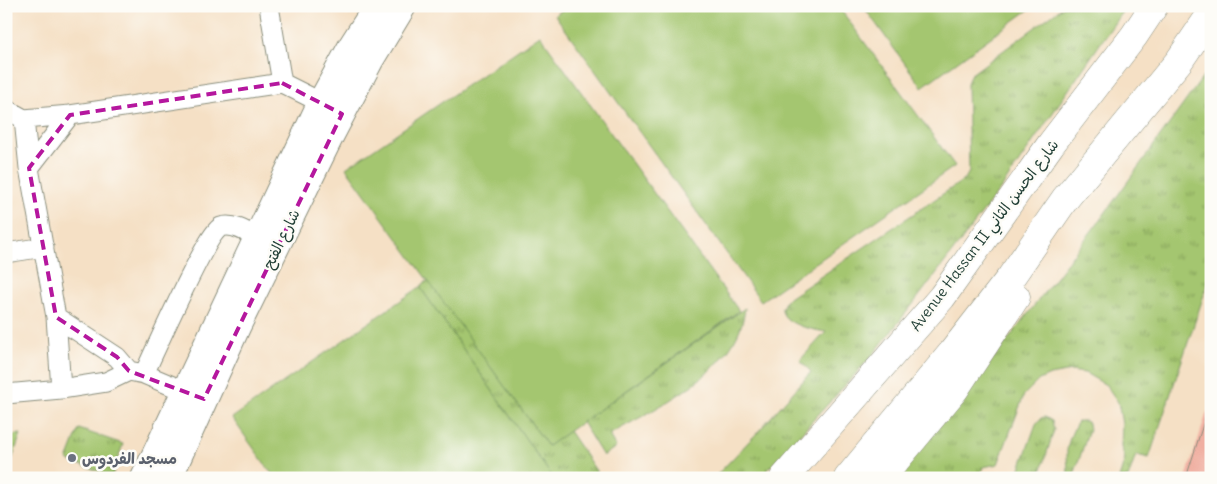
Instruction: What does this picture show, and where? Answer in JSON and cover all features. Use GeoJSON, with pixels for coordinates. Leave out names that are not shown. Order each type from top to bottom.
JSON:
{"type":"FeatureCollection","features":[{"type":"Feature","properties":{"kind":"highway","name":"Avenue Hassan II شارع الحسن الثاني"},"geometry":{"type":"LineString","coordinates":[[784,478],[942,297],[1051,144],[1134,36],[1154,6]]}},
{"type":"Feature","properties":{"kind":"highway"},"geometry":{"type":"LineString","coordinates":[[848,478],[951,354],[1011,277],[1065,199],[1179,61],[1210,16]]}},
{"type":"Feature","properties":{"kind":"highway"},"geometry":{"type":"LineString","coordinates":[[881,478],[955,389],[1079,203],[1109,145]]}},
{"type":"Feature","properties":{"kind":"street"},"geometry":{"type":"LineString","coordinates":[[269,6],[282,84]]}},
{"type":"Feature","properties":{"kind":"street","name":"شارع الفتح"},"geometry":{"type":"LineString","coordinates":[[144,478],[242,317],[332,108],[352,45],[377,6]]}},
{"type":"Feature","properties":{"kind":"street","name":"شارع الفتح"},"geometry":{"type":"LineString","coordinates":[[169,478],[194,395],[257,238],[332,108],[371,59],[403,6]]}},
{"type":"Feature","properties":{"kind":"street"},"geometry":{"type":"LineString","coordinates":[[6,109],[24,120],[282,84],[332,108]]}},
{"type":"Feature","properties":{"kind":"street"},"geometry":{"type":"LineString","coordinates":[[29,168],[70,115]]}},
{"type":"Feature","properties":{"kind":"street"},"geometry":{"type":"LineString","coordinates":[[24,120],[29,168],[56,317],[61,389]]}},
{"type":"Feature","properties":{"kind":"street"},"geometry":{"type":"LineString","coordinates":[[6,394],[61,389],[106,382],[137,372],[214,232],[221,227],[231,226],[246,231],[257,238]]}},
{"type":"Feature","properties":{"kind":"street"},"geometry":{"type":"LineString","coordinates":[[6,253],[44,247]]}},
{"type":"Feature","properties":{"kind":"street"},"geometry":{"type":"LineString","coordinates":[[56,317],[137,372],[194,395]]}},
{"type":"Feature","properties":{"kind":"highlighted area"},"geometry":{"type":"Polygon","coordinates":[[[282,83],[342,114],[204,399],[129,371],[117,357],[56,317],[29,168],[70,115],[282,83]]]}},
{"type":"Feature","properties":{"kind":"green space"},"geometry":{"type":"Polygon","coordinates":[[[568,6],[838,6],[955,166],[761,301],[555,15],[568,6]]]}},
{"type":"Feature","properties":{"kind":"green space"},"geometry":{"type":"Polygon","coordinates":[[[863,6],[1034,6],[922,87],[863,6]]]}},
{"type":"Feature","properties":{"kind":"green space"},"geometry":{"type":"Polygon","coordinates":[[[1064,6],[1126,6],[1002,187],[871,357],[760,478],[714,478],[811,372],[800,360],[826,332],[800,326],[787,319],[783,314],[782,308],[786,300],[965,179],[969,172],[967,84],[970,75],[1064,6]]]}},
{"type":"Feature","properties":{"kind":"green space"},"geometry":{"type":"Polygon","coordinates":[[[540,35],[739,311],[548,446],[346,168],[540,35]]]}},
{"type":"Feature","properties":{"kind":"green space"},"geometry":{"type":"Polygon","coordinates":[[[1211,66],[1211,274],[1149,458],[1136,455],[1128,478],[1119,478],[1125,459],[1121,447],[1122,424],[1118,402],[1106,385],[1085,373],[1071,371],[1050,375],[1039,380],[1024,395],[998,464],[983,467],[979,478],[895,478],[974,384],[1100,220],[1211,66]]]}},
{"type":"Feature","properties":{"kind":"green space"},"geometry":{"type":"Polygon","coordinates":[[[428,280],[548,446],[569,431],[601,478],[553,478],[420,287],[428,280]]]}},
{"type":"Feature","properties":{"kind":"green space"},"geometry":{"type":"Polygon","coordinates":[[[420,287],[553,478],[275,478],[232,418],[420,287]]]}},
{"type":"Feature","properties":{"kind":"green space"},"geometry":{"type":"Polygon","coordinates":[[[745,308],[739,330],[728,350],[712,368],[693,385],[672,399],[609,435],[616,447],[603,456],[582,422],[745,308]]]}},
{"type":"Feature","properties":{"kind":"green space"},"geometry":{"type":"Polygon","coordinates":[[[1045,417],[1052,421],[1054,430],[1039,478],[1021,478],[1018,474],[1036,424],[1041,418],[1045,417]]]}},
{"type":"Feature","properties":{"kind":"green space"},"geometry":{"type":"Polygon","coordinates":[[[1079,421],[1088,423],[1089,430],[1073,478],[1067,478],[1068,446],[1079,421]]]}},
{"type":"Feature","properties":{"kind":"green space"},"geometry":{"type":"Polygon","coordinates":[[[79,429],[123,444],[112,476],[67,460],[79,429]]]}},
{"type":"Feature","properties":{"kind":"green space"},"geometry":{"type":"Polygon","coordinates":[[[21,434],[11,462],[6,461],[6,436],[21,434]]]}},
{"type":"Feature","properties":{"kind":"building"},"geometry":{"type":"Polygon","coordinates":[[[1207,412],[1211,413],[1211,478],[1186,478],[1207,412]]]}},
{"type":"Feature","properties":{"kind":"place","name":"مسجد الفردوس"},"geometry":{"type":"Point","coordinates":[72,458]}}]}
